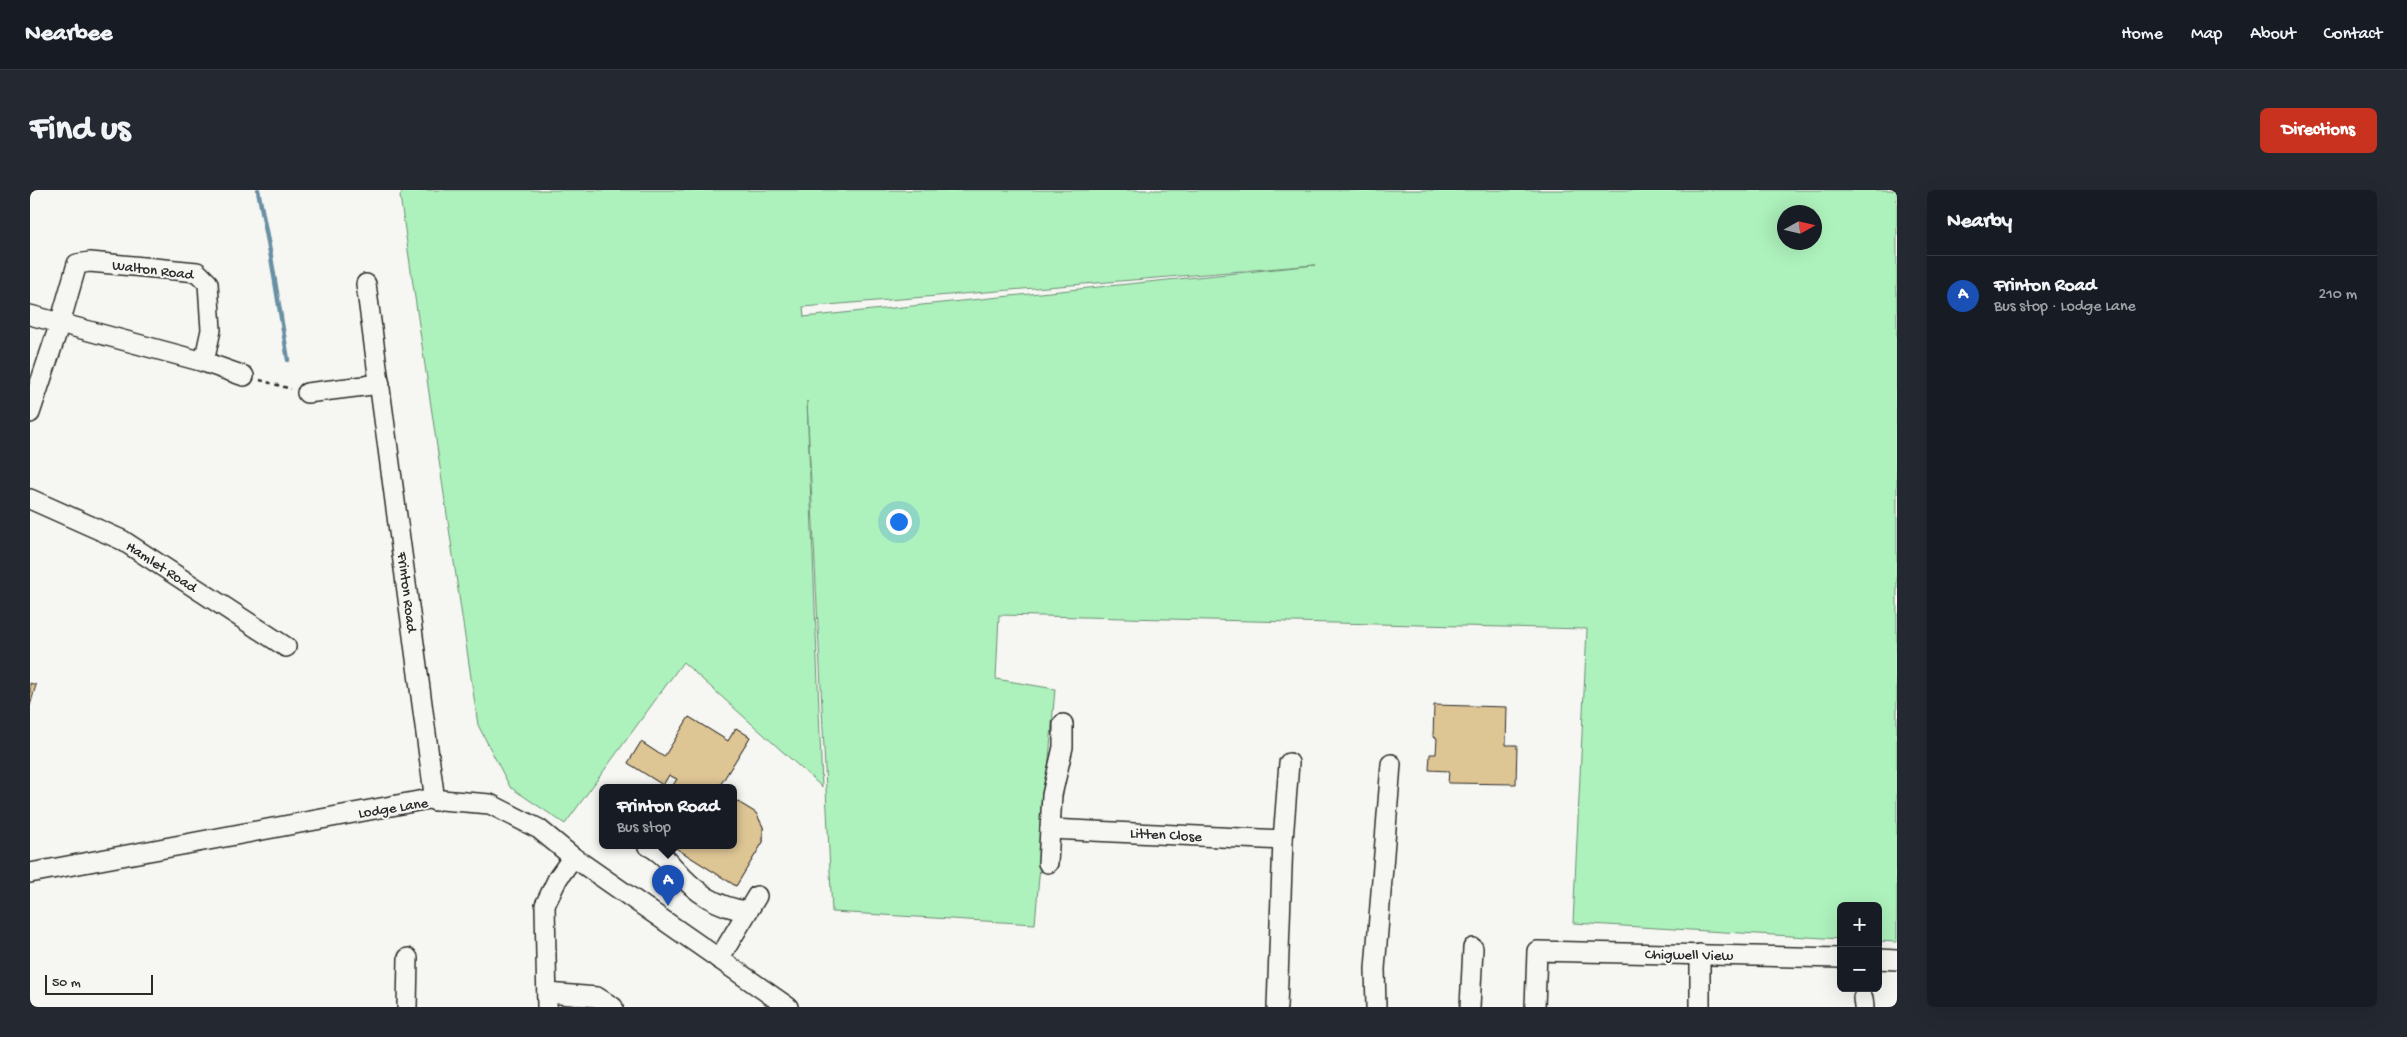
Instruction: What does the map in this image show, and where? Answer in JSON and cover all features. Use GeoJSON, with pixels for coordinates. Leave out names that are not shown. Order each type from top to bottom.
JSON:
{"type":"FeatureCollection","features":[{"type":"Feature","properties":{"kind":"street","name":"Walton Road"},"geometry":{"type":"LineString","coordinates":[[30,413],[60,323],[76,264],[90,262],[197,272],[208,283],[211,330],[204,362]]}},
{"type":"Feature","properties":{"kind":"street","name":"Frinton Road"},"geometry":{"type":"LineString","coordinates":[[366,284],[435,801]]}},
{"type":"Feature","properties":{"kind":"street"},"geometry":{"type":"LineString","coordinates":[[30,315],[204,362],[244,376]]}},
{"type":"Feature","properties":{"kind":"street"},"geometry":{"type":"LineString","coordinates":[[307,393],[380,384]]}},
{"type":"Feature","properties":{"kind":"street","name":"Hamlet Road"},"geometry":{"type":"LineString","coordinates":[[30,499],[122,540],[286,647]]}},
{"type":"Feature","properties":{"kind":"street"},"geometry":{"type":"LineString","coordinates":[[1048,863],[1052,795],[1063,747],[1063,724]]}},
{"type":"Feature","properties":{"kind":"street"},"geometry":{"type":"LineString","coordinates":[[1277,1007],[1283,840],[1289,763]]}},
{"type":"Feature","properties":{"kind":"street"},"geometry":{"type":"LineString","coordinates":[[1376,1007],[1375,969],[1391,764]]}},
{"type":"Feature","properties":{"kind":"street","name":"Lodge Lane"},"geometry":{"type":"LineString","coordinates":[[30,873],[429,799],[435,801],[490,804],[539,829],[573,858],[788,1007]]}},
{"type":"Feature","properties":{"kind":"street","name":"Litten Close"},"geometry":{"type":"LineString","coordinates":[[1050,829],[1283,840]]}},
{"type":"Feature","properties":{"kind":"street"},"geometry":{"type":"LineString","coordinates":[[656,849],[700,893],[727,908],[752,903],[719,959]]}},
{"type":"Feature","properties":{"kind":"street"},"geometry":{"type":"LineString","coordinates":[[573,858],[558,878],[545,905],[547,1000],[597,997],[613,1007]]}},
{"type":"Feature","properties":{"kind":"street"},"geometry":{"type":"LineString","coordinates":[[1470,1007],[1472,948]]}},
{"type":"Feature","properties":{"kind":"street","name":"Chigwell View"},"geometry":{"type":"LineString","coordinates":[[1535,1007],[1537,951],[1837,958]]}},
{"type":"Feature","properties":{"kind":"street"},"geometry":{"type":"LineString","coordinates":[[1700,954],[1700,1007]]}},
{"type":"Feature","properties":{"kind":"street"},"geometry":{"type":"LineString","coordinates":[[407,1007],[408,958]]}},
{"type":"Feature","properties":{"kind":"street"},"geometry":{"type":"LineString","coordinates":[[1882,959],[1897,960]]}},
{"type":"Feature","properties":{"kind":"path"},"geometry":{"type":"LineString","coordinates":[[244,376],[307,393]]}},
{"type":"Feature","properties":{"kind":"green space"},"geometry":{"type":"Polygon","coordinates":[[[403,190],[1897,190],[1897,942],[1882,941],[1882,902],[1837,902],[1837,939],[1573,923],[1587,629],[999,615],[996,679],[1055,689],[1035,924],[832,912],[807,401],[822,787],[683,662],[565,824],[510,787],[478,725],[400,196],[403,190]],[[1315,265],[803,307],[804,317],[1315,265]]]}},
{"type":"Feature","properties":{"kind":"building"},"geometry":{"type":"Polygon","coordinates":[[[30,683],[36,685],[30,706],[30,683]]]}},
{"type":"Feature","properties":{"kind":"building"},"geometry":{"type":"Polygon","coordinates":[[[1434,705],[1507,707],[1506,745],[1517,745],[1516,784],[1448,783],[1449,771],[1429,770],[1430,754],[1436,754],[1437,738],[1433,737],[1434,705]]]}},
{"type":"Feature","properties":{"kind":"building"},"geometry":{"type":"Polygon","coordinates":[[[689,717],[728,741],[736,728],[750,737],[721,784],[674,784],[677,779],[669,775],[664,784],[661,784],[628,763],[641,742],[664,757],[689,717]],[[690,748],[680,764],[704,778],[714,762],[690,748]]]}},
{"type":"Feature","properties":{"kind":"building"},"geometry":{"type":"Polygon","coordinates":[[[689,717],[728,741],[736,728],[750,737],[721,784],[674,784],[677,779],[669,775],[664,784],[661,784],[628,763],[641,742],[664,757],[689,717]]]}},
{"type":"Feature","properties":{"kind":"building"},"geometry":{"type":"Polygon","coordinates":[[[737,801],[756,813],[763,827],[763,842],[736,886],[677,849],[737,849],[737,801]]]}},
{"type":"Feature","properties":{"kind":"building"},"geometry":{"type":"Polygon","coordinates":[[[737,801],[756,813],[763,827],[763,842],[736,886],[677,849],[737,849],[737,801]]]}},
{"type":"Feature","properties":{"kind":"waterway"},"geometry":{"type":"LineString","coordinates":[[258,190],[288,360]]}},
{"type":"Feature","properties":{"kind":"place","name":"Frinton Road"},"geometry":{"type":"Point","coordinates":[668,906]}}]}
